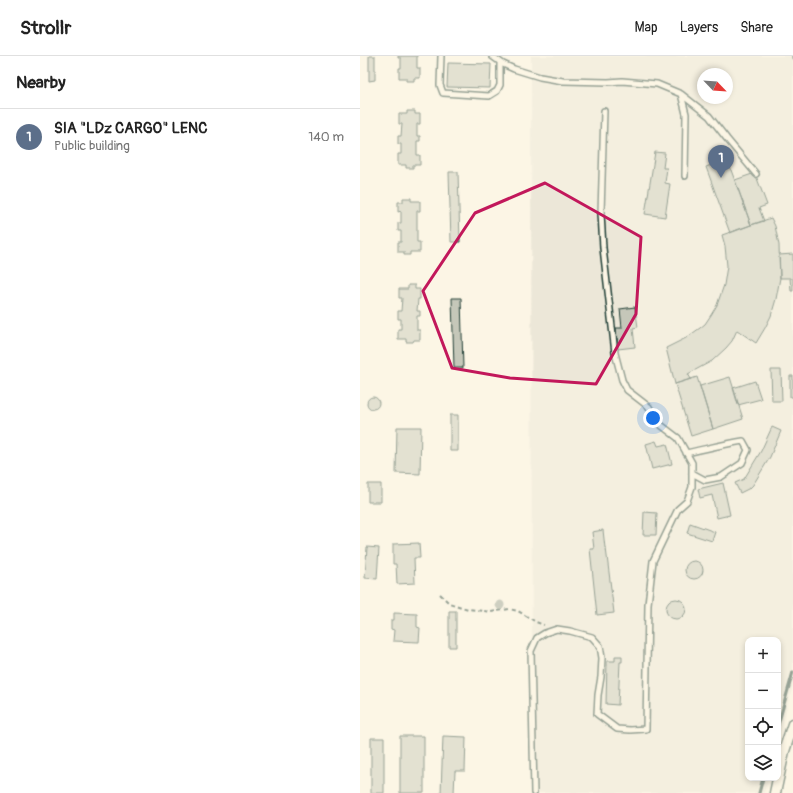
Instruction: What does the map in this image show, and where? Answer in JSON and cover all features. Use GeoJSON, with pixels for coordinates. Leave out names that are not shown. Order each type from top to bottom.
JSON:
{"type":"FeatureCollection","features":[{"type":"Feature","properties":{"kind":"street"},"geometry":{"type":"LineString","coordinates":[[775,793],[784,751],[793,724]]}},
{"type":"Feature","properties":{"kind":"lane"},"geometry":{"type":"LineString","coordinates":[[441,56],[440,85],[443,93],[489,96],[497,91],[500,85],[500,62]]}},
{"type":"Feature","properties":{"kind":"lane"},"geometry":{"type":"LineString","coordinates":[[492,56],[514,69],[563,82],[622,81],[657,84],[681,94],[709,116],[756,174]]}},
{"type":"Feature","properties":{"kind":"lane"},"geometry":{"type":"LineString","coordinates":[[681,94],[686,114],[685,176]]}},
{"type":"Feature","properties":{"kind":"lane"},"geometry":{"type":"LineString","coordinates":[[534,793],[531,652],[537,638],[545,633],[557,629],[592,636],[600,646],[602,658],[597,714],[617,729],[646,729],[648,604],[653,561],[678,509],[687,501],[692,487],[692,463],[678,438],[657,422],[649,407],[627,390],[622,380],[615,353],[603,248],[601,213],[604,111]]}},
{"type":"Feature","properties":{"kind":"lane"},"geometry":{"type":"LineString","coordinates":[[686,452],[743,442],[748,450],[742,463],[721,478],[705,480],[692,473]]}},
{"type":"Feature","properties":{"kind":"path"},"geometry":{"type":"LineString","coordinates":[[440,594],[449,602],[468,609],[492,612],[510,609],[518,611],[536,622],[557,629]]}},
{"type":"Feature","properties":{"kind":"highlighted area"},"geometry":{"type":"Polygon","coordinates":[[[545,183],[641,237],[636,314],[596,384],[510,378],[452,368],[423,291],[475,213],[545,183]]]}},
{"type":"Feature","properties":{"kind":"shaded area"},"geometry":{"type":"Polygon","coordinates":[[[531,56],[793,56],[793,685],[781,730],[781,637],[745,637],[745,781],[767,781],[764,793],[530,793],[532,761],[531,56]]]}},
{"type":"Feature","properties":{"kind":"building"},"geometry":{"type":"Polygon","coordinates":[[[369,56],[375,56],[375,80],[369,81],[369,56]]]}},
{"type":"Feature","properties":{"kind":"building"},"geometry":{"type":"Polygon","coordinates":[[[398,56],[417,56],[417,68],[420,68],[420,78],[414,78],[414,81],[406,81],[406,78],[399,78],[401,58],[398,58],[398,56]]]}},
{"type":"Feature","properties":{"kind":"building"},"geometry":{"type":"Polygon","coordinates":[[[448,63],[491,64],[490,88],[447,87],[448,63]]]}},
{"type":"Feature","properties":{"kind":"building"},"geometry":{"type":"Polygon","coordinates":[[[407,111],[415,111],[415,114],[420,114],[420,124],[417,124],[417,136],[420,136],[420,141],[417,141],[417,155],[420,155],[420,165],[413,165],[413,168],[406,168],[406,165],[398,165],[398,154],[401,154],[401,144],[398,144],[398,136],[401,136],[402,124],[399,124],[399,114],[407,114],[407,111]]]}},
{"type":"Feature","properties":{"kind":"building"},"geometry":{"type":"Polygon","coordinates":[[[655,152],[665,153],[663,168],[667,168],[665,183],[670,184],[665,217],[645,214],[655,152]]]}},
{"type":"Feature","properties":{"kind":"building"},"geometry":{"type":"Polygon","coordinates":[[[727,159],[751,225],[730,233],[706,167],[727,159]]]}},
{"type":"Feature","properties":{"kind":"building"},"geometry":{"type":"Polygon","coordinates":[[[449,172],[458,172],[460,242],[451,242],[449,172]]]}},
{"type":"Feature","properties":{"kind":"building"},"geometry":{"type":"Polygon","coordinates":[[[755,173],[767,205],[759,208],[764,221],[751,225],[735,180],[755,173]]]}},
{"type":"Feature","properties":{"kind":"building"},"geometry":{"type":"Polygon","coordinates":[[[403,198],[411,198],[411,201],[420,201],[420,211],[417,211],[417,242],[420,242],[420,252],[410,252],[410,255],[404,255],[404,252],[398,252],[398,242],[401,242],[401,231],[398,231],[398,223],[401,223],[401,211],[398,212],[398,202],[403,202],[403,198]]]}},
{"type":"Feature","properties":{"kind":"building"},"geometry":{"type":"Polygon","coordinates":[[[771,218],[775,226],[779,245],[780,278],[771,316],[765,328],[756,343],[737,330],[732,341],[712,361],[688,374],[691,379],[675,384],[666,348],[686,338],[705,324],[717,305],[724,285],[727,266],[725,246],[722,235],[771,218]]]}},
{"type":"Feature","properties":{"kind":"building"},"geometry":{"type":"Polygon","coordinates":[[[793,254],[793,291],[791,291],[790,278],[780,278],[779,255],[793,254]]]}},
{"type":"Feature","properties":{"kind":"building"},"geometry":{"type":"Polygon","coordinates":[[[408,285],[415,285],[415,289],[420,289],[420,299],[418,299],[417,311],[420,311],[420,316],[417,316],[417,330],[420,330],[420,340],[414,340],[413,342],[406,342],[406,339],[398,339],[398,329],[401,329],[401,319],[398,319],[398,311],[401,311],[402,298],[399,298],[399,289],[408,289],[408,285]]]}},
{"type":"Feature","properties":{"kind":"building"},"geometry":{"type":"Polygon","coordinates":[[[452,298],[461,298],[463,368],[454,368],[452,298]]]}},
{"type":"Feature","properties":{"kind":"building"},"geometry":{"type":"Polygon","coordinates":[[[635,307],[638,327],[633,328],[635,347],[618,349],[616,328],[622,328],[620,309],[635,307]]]}},
{"type":"Feature","properties":{"kind":"building"},"geometry":{"type":"Polygon","coordinates":[[[771,370],[781,370],[782,401],[772,401],[771,370]]]}},
{"type":"Feature","properties":{"kind":"building"},"geometry":{"type":"Polygon","coordinates":[[[790,376],[793,376],[793,397],[790,397],[790,376]]]}},
{"type":"Feature","properties":{"kind":"building"},"geometry":{"type":"Polygon","coordinates":[[[697,377],[713,429],[691,436],[675,384],[697,377]]]}},
{"type":"Feature","properties":{"kind":"building"},"geometry":{"type":"Polygon","coordinates":[[[730,377],[743,419],[713,429],[700,386],[730,377]]]}},
{"type":"Feature","properties":{"kind":"building"},"geometry":{"type":"Polygon","coordinates":[[[755,381],[761,399],[738,405],[733,388],[755,381]]]}},
{"type":"Feature","properties":{"kind":"building"},"geometry":{"type":"Polygon","coordinates":[[[371,397],[375,397],[379,403],[375,409],[371,409],[367,405],[367,401],[371,397]]]}},
{"type":"Feature","properties":{"kind":"building"},"geometry":{"type":"Polygon","coordinates":[[[450,415],[458,415],[458,451],[450,451],[450,415]]]}},
{"type":"Feature","properties":{"kind":"building"},"geometry":{"type":"Polygon","coordinates":[[[397,427],[421,427],[420,474],[396,473],[397,427]]]}},
{"type":"Feature","properties":{"kind":"building"},"geometry":{"type":"Polygon","coordinates":[[[772,427],[781,431],[770,457],[753,485],[740,493],[735,483],[744,479],[761,451],[772,427]]]}},
{"type":"Feature","properties":{"kind":"building"},"geometry":{"type":"Polygon","coordinates":[[[656,441],[658,446],[667,444],[672,464],[652,469],[646,444],[656,441]]]}},
{"type":"Feature","properties":{"kind":"building"},"geometry":{"type":"Polygon","coordinates":[[[723,483],[730,515],[717,518],[712,495],[700,498],[698,489],[723,483]]]}},
{"type":"Feature","properties":{"kind":"building"},"geometry":{"type":"Polygon","coordinates":[[[368,484],[381,484],[381,502],[368,502],[368,484]]]}},
{"type":"Feature","properties":{"kind":"building"},"geometry":{"type":"Polygon","coordinates":[[[644,512],[657,513],[656,535],[643,535],[644,512]]]}},
{"type":"Feature","properties":{"kind":"building"},"geometry":{"type":"Polygon","coordinates":[[[690,523],[715,532],[712,541],[687,533],[690,523]]]}},
{"type":"Feature","properties":{"kind":"building"},"geometry":{"type":"Polygon","coordinates":[[[603,530],[614,613],[597,615],[590,549],[594,549],[592,532],[603,530]]]}},
{"type":"Feature","properties":{"kind":"building"},"geometry":{"type":"Polygon","coordinates":[[[419,543],[420,558],[414,558],[415,583],[397,584],[396,564],[393,564],[393,544],[419,543]]]}},
{"type":"Feature","properties":{"kind":"building"},"geometry":{"type":"Polygon","coordinates":[[[367,547],[379,548],[377,579],[365,578],[367,547]]]}},
{"type":"Feature","properties":{"kind":"building"},"geometry":{"type":"Polygon","coordinates":[[[694,561],[700,564],[703,570],[700,576],[694,579],[688,576],[685,570],[688,564],[694,561]]]}},
{"type":"Feature","properties":{"kind":"building"},"geometry":{"type":"Polygon","coordinates":[[[676,599],[683,602],[686,609],[683,616],[676,619],[669,616],[666,609],[669,602],[676,599]]]}},
{"type":"Feature","properties":{"kind":"building"},"geometry":{"type":"Polygon","coordinates":[[[449,611],[456,611],[456,647],[449,647],[449,611]]]}},
{"type":"Feature","properties":{"kind":"building"},"geometry":{"type":"Polygon","coordinates":[[[394,613],[417,614],[417,627],[420,628],[419,642],[393,641],[394,630],[391,629],[391,620],[394,620],[394,613]]]}},
{"type":"Feature","properties":{"kind":"building"},"geometry":{"type":"Polygon","coordinates":[[[615,656],[622,656],[622,662],[620,662],[618,705],[606,704],[607,661],[615,661],[615,656]]]}},
{"type":"Feature","properties":{"kind":"building"},"geometry":{"type":"Polygon","coordinates":[[[400,736],[424,736],[424,793],[400,793],[400,736]]]}},
{"type":"Feature","properties":{"kind":"building"},"geometry":{"type":"Polygon","coordinates":[[[443,736],[466,737],[465,771],[455,771],[454,793],[441,793],[443,736]]]}},
{"type":"Feature","properties":{"kind":"building"},"geometry":{"type":"Polygon","coordinates":[[[371,738],[384,738],[384,793],[371,793],[371,738]]]}},
{"type":"Feature","properties":{"kind":"railway"},"geometry":{"type":"LineString","coordinates":[[781,714],[793,672]]}},
{"type":"Feature","properties":{"kind":"railway"},"geometry":{"type":"LineString","coordinates":[[759,793],[762,781]]}},
{"type":"Feature","properties":{"kind":"place","name":"SIA \"LDz CARGO\" LENC"},"geometry":{"type":"Point","coordinates":[721,178]}}]}
